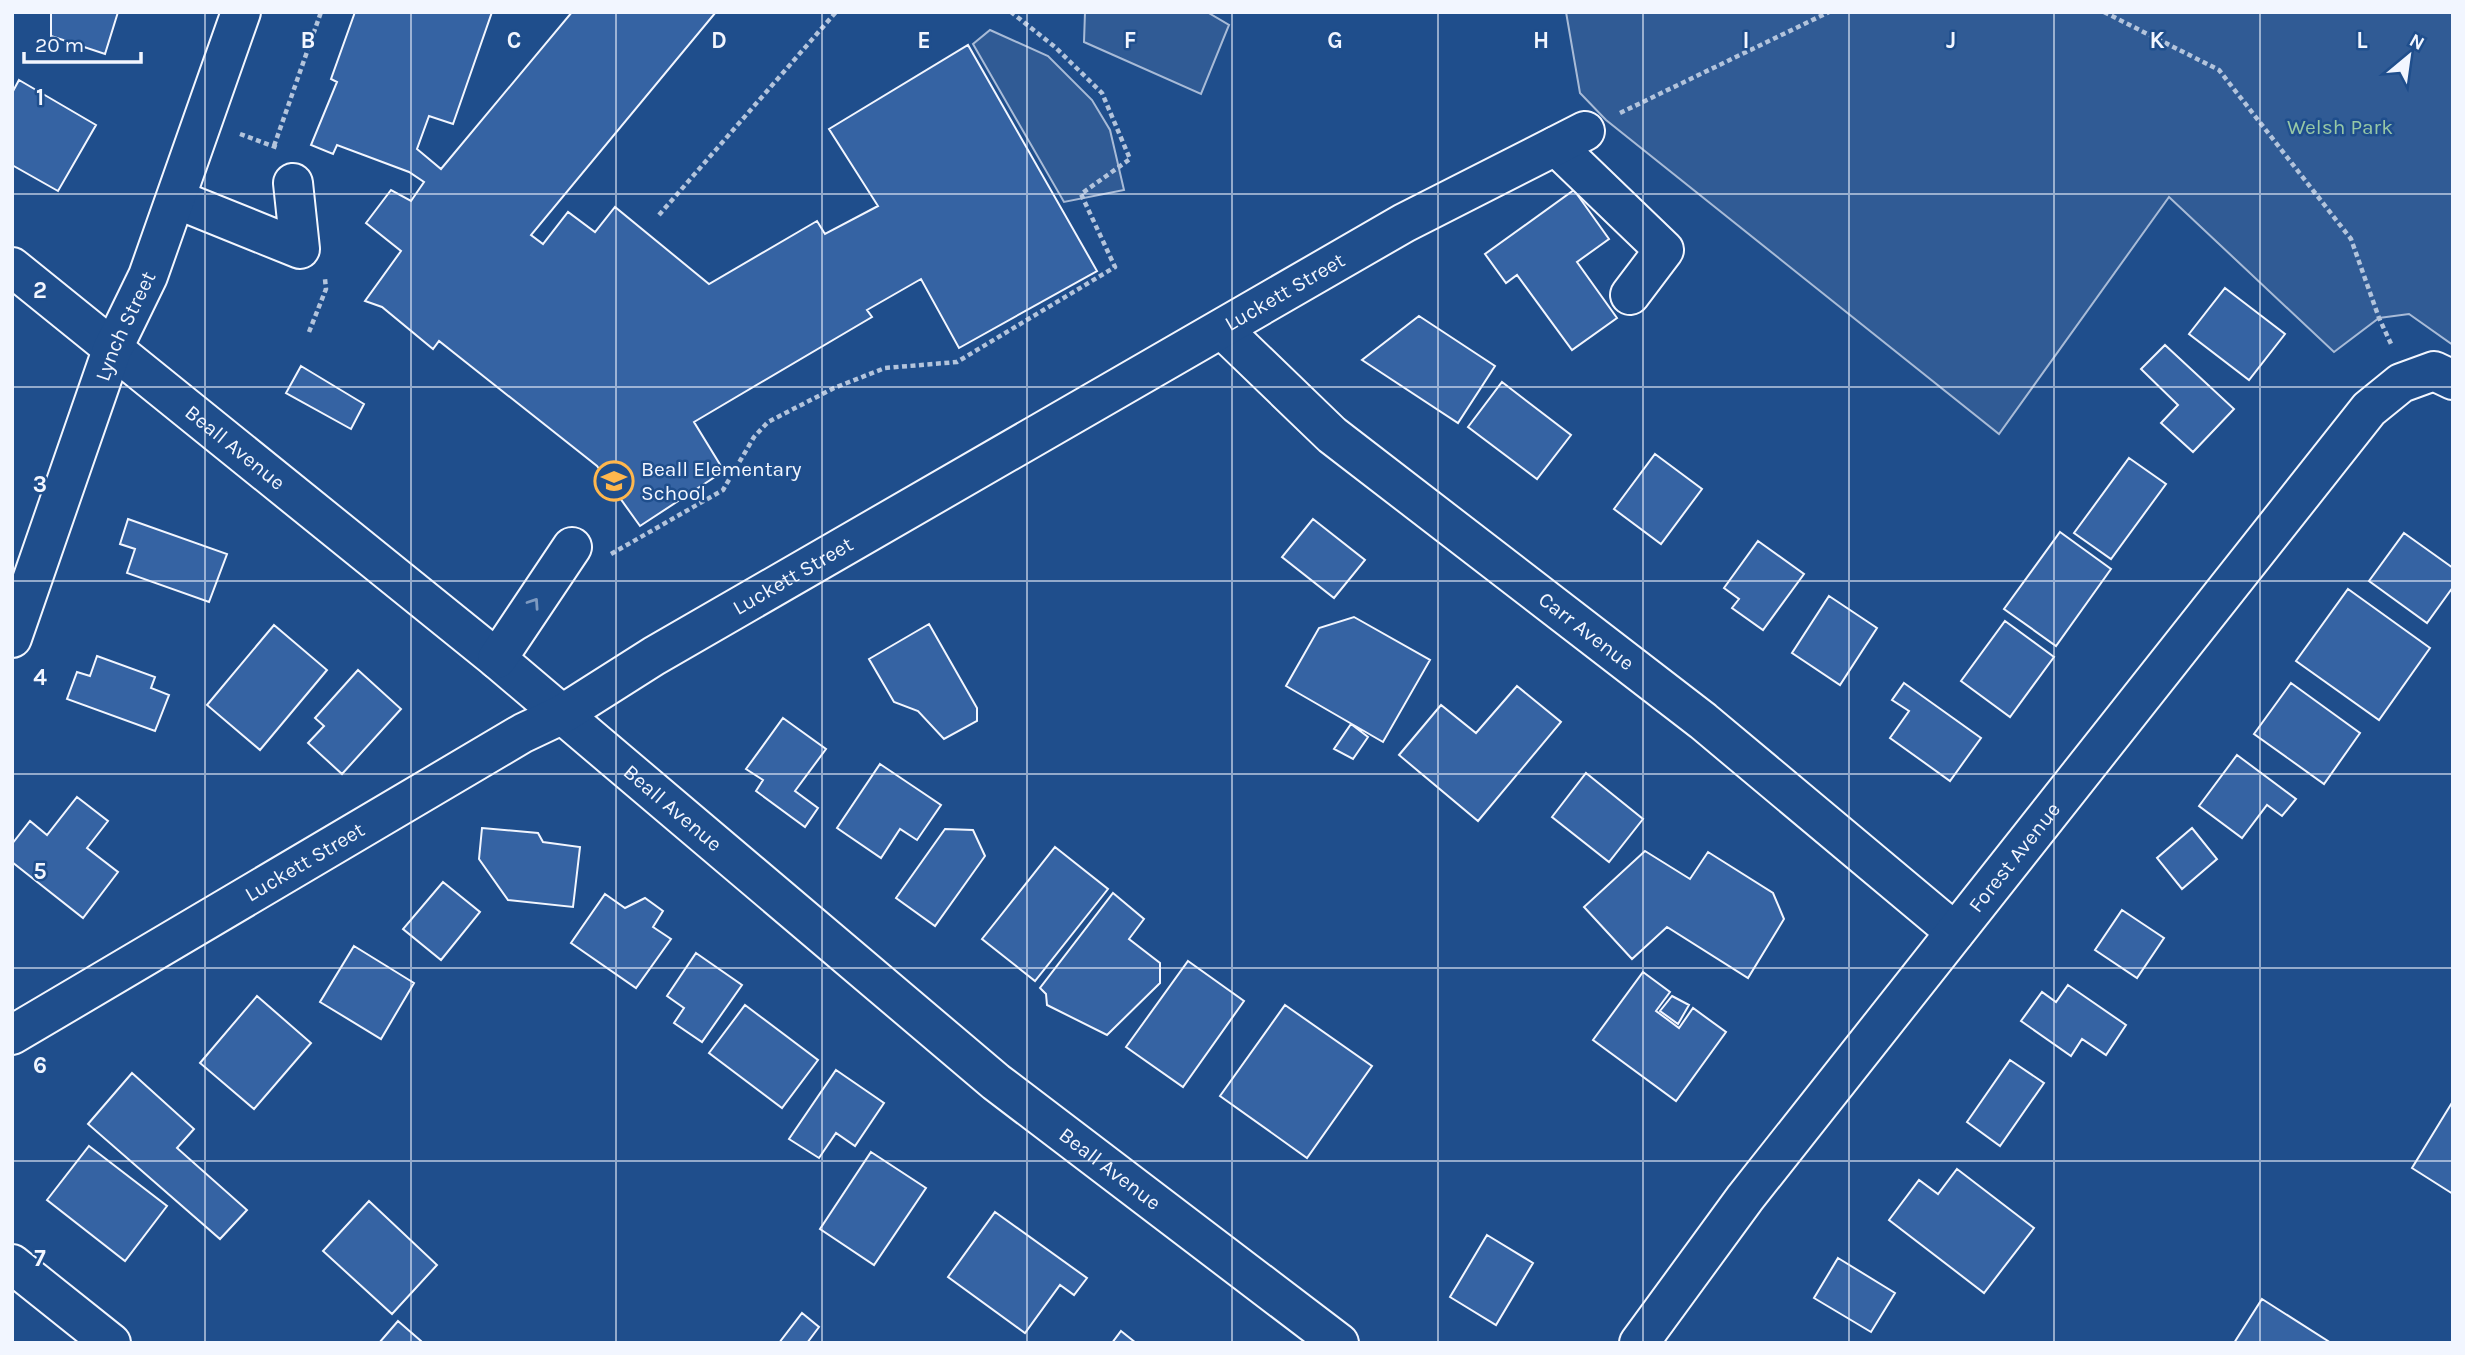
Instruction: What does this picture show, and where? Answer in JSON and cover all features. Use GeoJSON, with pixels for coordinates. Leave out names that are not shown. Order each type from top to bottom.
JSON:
{"type":"FeatureCollection","features":[{"type":"Feature","properties":{"kind":"street","name":"Lynch Street"},"geometry":{"type":"LineString","coordinates":[[12,638],[112,350],[148,276],[241,12]]}},
{"type":"Feature","properties":{"kind":"street"},"geometry":{"type":"LineString","coordinates":[[1570,138],[1664,250],[1630,295]]}},
{"type":"Feature","properties":{"kind":"street","name":"Luckett Street"},"geometry":{"type":"LineString","coordinates":[[12,1035],[523,733],[561,715],[654,656],[1404,222],[1570,138]]}},
{"type":"Feature","properties":{"kind":"street"},"geometry":{"type":"LineString","coordinates":[[176,199],[300,249],[293,183]]}},
{"type":"Feature","properties":{"kind":"street","name":"Beall Avenue"},"geometry":{"type":"LineString","coordinates":[[12,267],[497,659],[996,1082],[1339,1343]]}},
{"type":"Feature","properties":{"kind":"street","name":"Carr Avenue"},"geometry":{"type":"LineString","coordinates":[[1222,329],[1332,435],[1703,721],[1955,932]]}},
{"type":"Feature","properties":{"kind":"street"},"geometry":{"type":"LineString","coordinates":[[2401,383],[2434,371],[2453,380]]}},
{"type":"Feature","properties":{"kind":"street","name":"Forest Avenue"},"geometry":{"type":"LineString","coordinates":[[1639,1343],[1745,1198],[2370,409],[2401,383]]}},
{"type":"Feature","properties":{"kind":"street"},"geometry":{"type":"LineString","coordinates":[[497,659],[589,551]]}},
{"type":"Feature","properties":{"kind":"street"},"geometry":{"type":"LineString","coordinates":[[12,1264],[111,1343]]}},
{"type":"Feature","properties":{"kind":"path"},"geometry":{"type":"LineString","coordinates":[[274,146],[321,12]]}},
{"type":"Feature","properties":{"kind":"path"},"geometry":{"type":"LineString","coordinates":[[659,215],[836,12]]}},
{"type":"Feature","properties":{"kind":"path"},"geometry":{"type":"LineString","coordinates":[[589,551],[723,490],[754,437],[768,422],[834,388],[885,369],[957,362],[1115,267],[1081,194],[1130,159],[1102,93],[1055,47],[1011,12]]}},
{"type":"Feature","properties":{"kind":"path"},"geometry":{"type":"LineString","coordinates":[[1570,138],[1687,78],[1829,12]]}},
{"type":"Feature","properties":{"kind":"path"},"geometry":{"type":"LineString","coordinates":[[2104,12],[2219,71],[2351,239],[2379,318],[2391,339],[2401,383]]}},
{"type":"Feature","properties":{"kind":"green space"},"geometry":{"type":"Polygon","coordinates":[[[1085,12],[1207,12],[1229,25],[1201,94],[1084,42],[1085,12]]]}},
{"type":"Feature","properties":{"kind":"green space","name":"Welsh Park"},"geometry":{"type":"Polygon","coordinates":[[[1566,12],[2453,12],[2453,345],[2409,314],[2379,318],[2334,352],[2169,197],[1999,434],[1606,120],[1580,93],[1566,12]]]}},
{"type":"Feature","properties":{"kind":"green space"},"geometry":{"type":"Polygon","coordinates":[[[990,30],[1048,56],[1092,100],[1110,130],[1124,190],[1064,202],[973,44],[990,30]]]}},
{"type":"Feature","properties":{"kind":"building"},"geometry":{"type":"Polygon","coordinates":[[[51,12],[118,12],[105,54],[51,36],[51,12]]]}},
{"type":"Feature","properties":{"kind":"building"},"geometry":{"type":"Polygon","coordinates":[[[355,12],[492,12],[453,124],[429,116],[417,149],[441,169],[572,12],[716,12],[531,235],[543,244],[568,212],[595,232],[615,207],[709,284],[817,221],[825,234],[878,206],[829,129],[968,45],[1097,271],[959,348],[921,279],[867,310],[872,317],[694,422],[724,471],[640,526],[597,466],[439,341],[433,349],[382,307],[365,301],[401,251],[366,223],[391,190],[411,201],[424,182],[409,172],[337,145],[333,154],[311,145],[337,82],[331,79],[355,12]]]}},
{"type":"Feature","properties":{"kind":"building"},"geometry":{"type":"Polygon","coordinates":[[[19,80],[96,125],[58,191],[12,165],[12,93],[19,80]]]}},
{"type":"Feature","properties":{"kind":"building"},"geometry":{"type":"Polygon","coordinates":[[[1574,190],[1609,239],[1577,262],[1617,318],[1572,350],[1517,275],[1506,283],[1485,254],[1574,190]]]}},
{"type":"Feature","properties":{"kind":"building"},"geometry":{"type":"Polygon","coordinates":[[[2225,288],[2285,334],[2249,380],[2189,334],[2225,288]]]}},
{"type":"Feature","properties":{"kind":"building"},"geometry":{"type":"Polygon","coordinates":[[[1419,316],[1495,366],[1458,423],[1362,360],[1419,316]]]}},
{"type":"Feature","properties":{"kind":"building"},"geometry":{"type":"Polygon","coordinates":[[[2165,345],[2234,409],[2193,452],[2161,423],[2178,405],[2141,369],[2165,345]]]}},
{"type":"Feature","properties":{"kind":"building"},"geometry":{"type":"Polygon","coordinates":[[[301,366],[364,404],[351,429],[286,393],[301,366]]]}},
{"type":"Feature","properties":{"kind":"building"},"geometry":{"type":"Polygon","coordinates":[[[1502,382],[1571,435],[1537,479],[1468,427],[1502,382]]]}},
{"type":"Feature","properties":{"kind":"building"},"geometry":{"type":"Polygon","coordinates":[[[1655,454],[1702,489],[1661,544],[1614,509],[1655,454]]]}},
{"type":"Feature","properties":{"kind":"building"},"geometry":{"type":"Polygon","coordinates":[[[2129,458],[2166,484],[2111,559],[2074,533],[2129,458]]]}},
{"type":"Feature","properties":{"kind":"building"},"geometry":{"type":"Polygon","coordinates":[[[128,519],[227,554],[209,602],[127,573],[135,549],[120,544],[128,519]]]}},
{"type":"Feature","properties":{"kind":"building"},"geometry":{"type":"Polygon","coordinates":[[[1313,519],[1365,560],[1334,598],[1282,557],[1313,519]]]}},
{"type":"Feature","properties":{"kind":"building"},"geometry":{"type":"Polygon","coordinates":[[[2060,532],[2111,569],[2056,646],[2004,609],[2060,532]]]}},
{"type":"Feature","properties":{"kind":"building"},"geometry":{"type":"Polygon","coordinates":[[[2404,533],[2453,568],[2453,587],[2427,623],[2369,581],[2404,533]]]}},
{"type":"Feature","properties":{"kind":"building"},"geometry":{"type":"Polygon","coordinates":[[[1758,541],[1804,574],[1763,630],[1732,608],[1739,599],[1724,588],[1758,541]]]}},
{"type":"Feature","properties":{"kind":"building"},"geometry":{"type":"Polygon","coordinates":[[[2348,589],[2430,648],[2379,720],[2296,661],[2348,589]]]}},
{"type":"Feature","properties":{"kind":"building"},"geometry":{"type":"Polygon","coordinates":[[[1829,596],[1877,628],[1840,685],[1792,653],[1829,596]]]}},
{"type":"Feature","properties":{"kind":"building"},"geometry":{"type":"Polygon","coordinates":[[[1354,617],[1430,660],[1383,742],[1286,686],[1319,628],[1354,617]]]}},
{"type":"Feature","properties":{"kind":"building"},"geometry":{"type":"Polygon","coordinates":[[[2005,621],[2054,657],[2010,717],[1961,681],[2005,621]]]}},
{"type":"Feature","properties":{"kind":"building"},"geometry":{"type":"Polygon","coordinates":[[[929,624],[977,708],[977,721],[944,739],[918,711],[894,702],[869,659],[929,624]]]}},
{"type":"Feature","properties":{"kind":"building"},"geometry":{"type":"Polygon","coordinates":[[[274,625],[327,670],[260,750],[207,705],[274,625]]]}},
{"type":"Feature","properties":{"kind":"building"},"geometry":{"type":"Polygon","coordinates":[[[97,656],[155,677],[151,688],[169,695],[155,731],[67,699],[77,672],[90,676],[97,656]]]}},
{"type":"Feature","properties":{"kind":"building"},"geometry":{"type":"Polygon","coordinates":[[[358,670],[401,709],[342,774],[308,743],[324,726],[315,718],[358,670]]]}},
{"type":"Feature","properties":{"kind":"building"},"geometry":{"type":"Polygon","coordinates":[[[1904,683],[1981,738],[1950,781],[1890,738],[1909,711],[1892,700],[1904,683]]]}},
{"type":"Feature","properties":{"kind":"building"},"geometry":{"type":"Polygon","coordinates":[[[2291,683],[2360,733],[2324,784],[2254,734],[2291,683]]]}},
{"type":"Feature","properties":{"kind":"building"},"geometry":{"type":"Polygon","coordinates":[[[1517,686],[1561,722],[1478,821],[1399,755],[1441,705],[1476,733],[1517,686]]]}},
{"type":"Feature","properties":{"kind":"building"},"geometry":{"type":"Polygon","coordinates":[[[783,718],[826,749],[795,791],[818,808],[805,827],[756,791],[763,780],[746,769],[783,718]]]}},
{"type":"Feature","properties":{"kind":"building"},"geometry":{"type":"Polygon","coordinates":[[[1351,724],[1368,737],[1353,759],[1334,749],[1351,724]]]}},
{"type":"Feature","properties":{"kind":"building"},"geometry":{"type":"Polygon","coordinates":[[[2237,755],[2296,799],[2282,816],[2267,805],[2242,838],[2199,806],[2237,755]]]}},
{"type":"Feature","properties":{"kind":"building"},"geometry":{"type":"Polygon","coordinates":[[[880,764],[941,805],[917,840],[900,829],[881,858],[837,828],[880,764]]]}},
{"type":"Feature","properties":{"kind":"building"},"geometry":{"type":"Polygon","coordinates":[[[1586,773],[1643,819],[1609,862],[1552,817],[1586,773]]]}},
{"type":"Feature","properties":{"kind":"building"},"geometry":{"type":"Polygon","coordinates":[[[77,797],[108,821],[87,848],[118,872],[83,918],[12,862],[12,844],[30,821],[47,835],[77,797]]]}},
{"type":"Feature","properties":{"kind":"building"},"geometry":{"type":"Polygon","coordinates":[[[482,828],[538,833],[543,842],[580,847],[573,907],[508,900],[479,859],[482,828]]]}},
{"type":"Feature","properties":{"kind":"building"},"geometry":{"type":"Polygon","coordinates":[[[2192,828],[2217,859],[2182,889],[2157,858],[2192,828]]]}},
{"type":"Feature","properties":{"kind":"building"},"geometry":{"type":"Polygon","coordinates":[[[945,829],[973,830],[985,856],[935,926],[896,898],[945,829]]]}},
{"type":"Feature","properties":{"kind":"building"},"geometry":{"type":"Polygon","coordinates":[[[1055,847],[1108,889],[1035,981],[982,939],[1055,847]]]}},
{"type":"Feature","properties":{"kind":"building"},"geometry":{"type":"Polygon","coordinates":[[[1645,851],[1690,879],[1708,852],[1773,893],[1784,919],[1748,978],[1667,927],[1632,959],[1584,907],[1645,851]]]}},
{"type":"Feature","properties":{"kind":"building"},"geometry":{"type":"Polygon","coordinates":[[[443,882],[480,912],[441,960],[403,929],[443,882]]]}},
{"type":"Feature","properties":{"kind":"building"},"geometry":{"type":"Polygon","coordinates":[[[1113,893],[1144,919],[1129,939],[1160,963],[1160,983],[1107,1035],[1047,1005],[1046,994],[1040,988],[1113,893]]]}},
{"type":"Feature","properties":{"kind":"building"},"geometry":{"type":"Polygon","coordinates":[[[605,894],[625,908],[645,898],[663,911],[653,927],[671,939],[636,988],[571,943],[605,894]]]}},
{"type":"Feature","properties":{"kind":"building"},"geometry":{"type":"Polygon","coordinates":[[[2122,910],[2164,938],[2137,978],[2095,950],[2122,910]]]}},
{"type":"Feature","properties":{"kind":"building"},"geometry":{"type":"Polygon","coordinates":[[[354,946],[414,983],[381,1039],[320,1002],[354,946]]]}},
{"type":"Feature","properties":{"kind":"building"},"geometry":{"type":"Polygon","coordinates":[[[696,953],[742,985],[702,1042],[674,1023],[684,1008],[667,996],[696,953]]]}},
{"type":"Feature","properties":{"kind":"building"},"geometry":{"type":"Polygon","coordinates":[[[1188,961],[1244,1001],[1183,1087],[1126,1047],[1188,961]]]}},
{"type":"Feature","properties":{"kind":"building"},"geometry":{"type":"Polygon","coordinates":[[[1643,972],[1670,992],[1656,1011],[1679,1028],[1693,1008],[1726,1032],[1676,1101],[1593,1040],[1643,972]]]}},
{"type":"Feature","properties":{"kind":"building"},"geometry":{"type":"Polygon","coordinates":[[[2068,985],[2126,1025],[2106,1055],[2082,1039],[2071,1056],[2021,1021],[2042,992],[2056,1002],[2068,985]]]}},
{"type":"Feature","properties":{"kind":"building"},"geometry":{"type":"Polygon","coordinates":[[[257,996],[311,1043],[254,1109],[200,1063],[257,996]]]}},
{"type":"Feature","properties":{"kind":"building"},"geometry":{"type":"Polygon","coordinates":[[[1672,996],[1689,1005],[1678,1024],[1660,1011],[1672,996]]]}},
{"type":"Feature","properties":{"kind":"building"},"geometry":{"type":"Polygon","coordinates":[[[745,1005],[818,1060],[782,1108],[709,1053],[745,1005]]]}},
{"type":"Feature","properties":{"kind":"building"},"geometry":{"type":"Polygon","coordinates":[[[1285,1005],[1372,1066],[1307,1158],[1220,1096],[1285,1005]]]}},
{"type":"Feature","properties":{"kind":"building"},"geometry":{"type":"Polygon","coordinates":[[[2010,1060],[2044,1083],[2000,1146],[1967,1122],[2010,1060]]]}},
{"type":"Feature","properties":{"kind":"building"},"geometry":{"type":"Polygon","coordinates":[[[836,1070],[884,1103],[855,1146],[836,1133],[819,1158],[789,1139],[836,1070]]]}},
{"type":"Feature","properties":{"kind":"building"},"geometry":{"type":"Polygon","coordinates":[[[132,1073],[194,1129],[177,1148],[247,1210],[220,1239],[88,1124],[132,1073]]]}},
{"type":"Feature","properties":{"kind":"building"},"geometry":{"type":"Polygon","coordinates":[[[2453,1101],[2453,1194],[2412,1168],[2453,1101]]]}},
{"type":"Feature","properties":{"kind":"building"},"geometry":{"type":"Polygon","coordinates":[[[89,1146],[167,1206],[125,1261],[47,1200],[89,1146]]]}},
{"type":"Feature","properties":{"kind":"building"},"geometry":{"type":"Polygon","coordinates":[[[871,1152],[926,1188],[874,1265],[820,1229],[871,1152]]]}},
{"type":"Feature","properties":{"kind":"building"},"geometry":{"type":"Polygon","coordinates":[[[1957,1169],[2034,1228],[1984,1293],[1889,1220],[1919,1180],[1938,1194],[1957,1169]]]}},
{"type":"Feature","properties":{"kind":"building"},"geometry":{"type":"Polygon","coordinates":[[[369,1201],[437,1265],[392,1314],[323,1251],[369,1201]]]}},
{"type":"Feature","properties":{"kind":"building"},"geometry":{"type":"Polygon","coordinates":[[[995,1212],[1087,1278],[1074,1295],[1060,1285],[1025,1333],[948,1277],[995,1212]]]}},
{"type":"Feature","properties":{"kind":"building"},"geometry":{"type":"Polygon","coordinates":[[[1487,1235],[1533,1263],[1496,1325],[1450,1297],[1487,1235]]]}},
{"type":"Feature","properties":{"kind":"building"},"geometry":{"type":"Polygon","coordinates":[[[1838,1258],[1895,1293],[1871,1332],[1814,1298],[1838,1258]]]}},
{"type":"Feature","properties":{"kind":"building"},"geometry":{"type":"Polygon","coordinates":[[[2262,1299],[2331,1343],[2234,1343],[2262,1299]]]}},
{"type":"Feature","properties":{"kind":"building"},"geometry":{"type":"Polygon","coordinates":[[[802,1313],[819,1327],[807,1343],[779,1343],[802,1313]]]}},
{"type":"Feature","properties":{"kind":"building"},"geometry":{"type":"Polygon","coordinates":[[[398,1321],[421,1341],[420,1343],[379,1343],[398,1321]]]}},
{"type":"Feature","properties":{"kind":"building"},"geometry":{"type":"Polygon","coordinates":[[[1121,1331],[1136,1343],[1112,1343],[1121,1331]]]}},
{"type":"Feature","properties":{"kind":"place","name":"Beall Elementary School"},"geometry":{"type":"Point","coordinates":[614,481]}}]}
